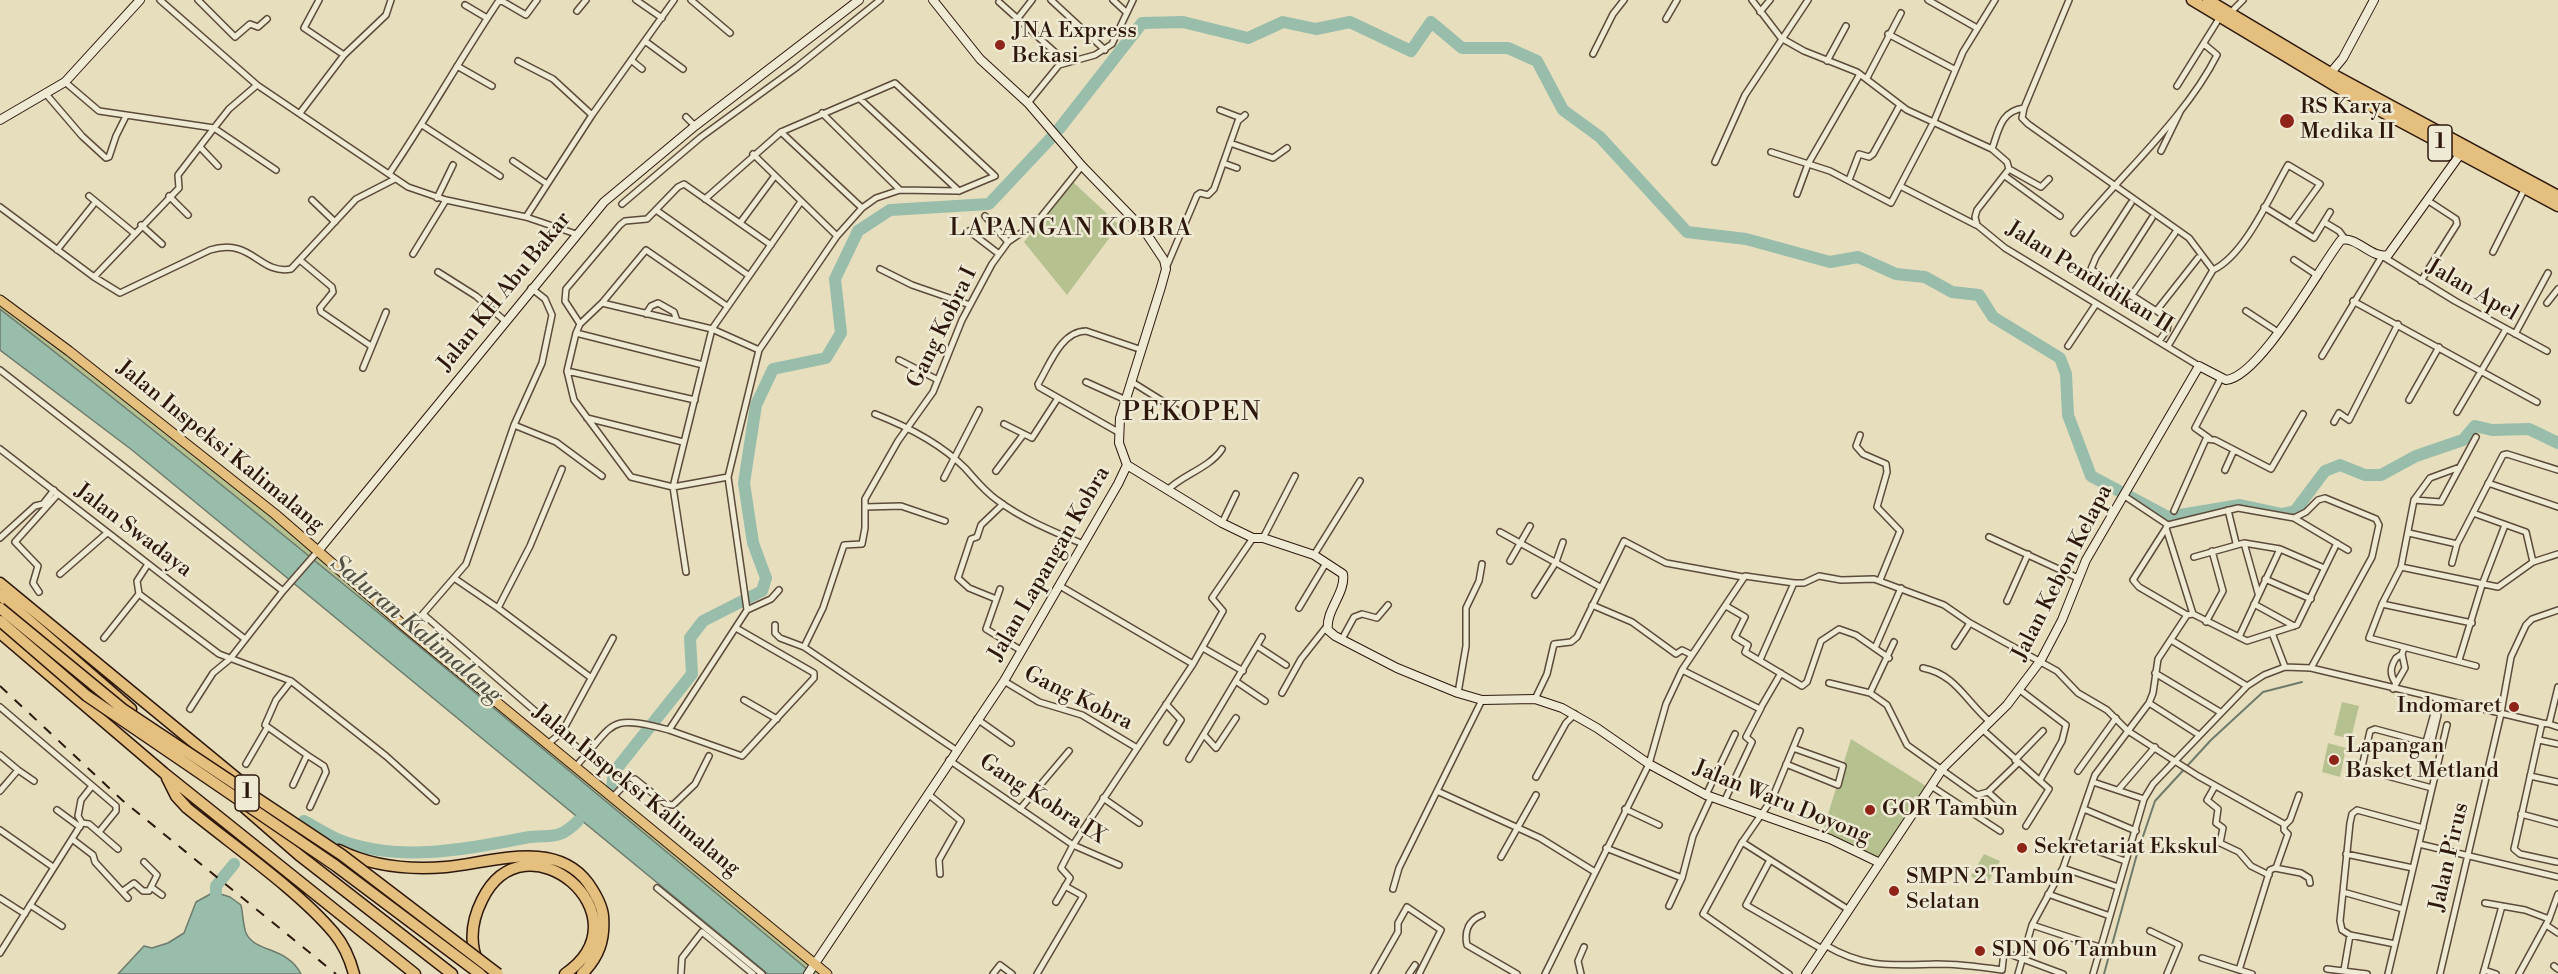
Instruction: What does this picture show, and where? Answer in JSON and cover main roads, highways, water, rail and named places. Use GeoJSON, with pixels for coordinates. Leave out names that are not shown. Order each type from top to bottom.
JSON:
{"type":"FeatureCollection","features":[{"type":"Feature","properties":{"kind":"highway","name":"1"},"geometry":{"type":"LineString","coordinates":[[2192,0],[2225,15],[2558,206]]}},
{"type":"Feature","properties":{"kind":"highway","name":"1"},"geometry":{"type":"LineString","coordinates":[[2208,0],[2225,15]]}},
{"type":"Feature","properties":{"kind":"highway","name":"1"},"geometry":{"type":"LineString","coordinates":[[2464,151],[2558,196]]}},
{"type":"Feature","properties":{"kind":"highway"},"geometry":{"type":"LineString","coordinates":[[0,583],[277,811],[345,853],[373,864],[394,867],[446,867],[532,856],[555,860],[575,870],[597,898],[602,910],[604,929],[599,951],[582,974]]}},
{"type":"Feature","properties":{"kind":"highway","name":"1"},"geometry":{"type":"LineString","coordinates":[[0,595],[298,855],[452,974]]}},
{"type":"Feature","properties":{"kind":"highway","name":"1"},"geometry":{"type":"LineString","coordinates":[[0,608],[124,710],[342,855],[498,974]]}},
{"type":"Feature","properties":{"kind":"highway","name":"1"},"geometry":{"type":"LineString","coordinates":[[0,621],[110,713],[336,866],[482,974]]}},
{"type":"Feature","properties":{"kind":"highway","name":"1"},"geometry":{"type":"LineString","coordinates":[[0,633],[164,773],[415,974]]}},
{"type":"Feature","properties":{"kind":"highway"},"geometry":{"type":"LineString","coordinates":[[164,773],[176,796],[187,808],[280,884],[334,933],[348,954],[354,974]]}},
{"type":"Feature","properties":{"kind":"highway"},"geometry":{"type":"LineString","coordinates":[[482,974],[475,955],[472,934],[479,908],[495,882],[513,871],[531,866],[552,869],[565,875],[589,900],[593,914],[591,942],[578,963],[566,974]]}},
{"type":"Feature","properties":{"kind":"main road","name":"Jalan Inspeksi Kalimalang"},"geometry":{"type":"LineString","coordinates":[[0,300],[177,436],[316,554],[549,744],[811,970],[827,974]]}},
{"type":"Feature","properties":{"kind":"waterway"},"geometry":{"type":"LineString","coordinates":[[1059,129],[1142,23],[1183,22],[1248,38],[1283,22],[1316,29],[1350,22],[1411,51],[1431,22],[1462,48],[1508,48],[1537,61],[1563,110],[1600,137],[1687,232],[1746,239],[1830,262],[1858,257],[1896,274],[1925,277],[1952,292],[1979,295],[1993,317],[2060,358],[2066,374],[2068,415],[2091,476],[2168,517],[2240,505],[2282,514],[2295,511],[2325,471],[2340,465],[2365,475],[2381,475],[2416,456],[2463,440],[2475,426],[2492,430],[2529,429],[2558,443]]}},
{"type":"Feature","properties":{"kind":"waterway"},"geometry":{"type":"LineString","coordinates":[[612,787],[614,772],[692,674],[690,638],[703,621],[762,591],[766,578],[753,543],[744,483],[756,405],[773,369],[826,358],[841,333],[835,279],[858,231],[890,210],[989,204],[1051,138]]}},
{"type":"Feature","properties":{"kind":"waterway"},"geometry":{"type":"LineString","coordinates":[[2104,974],[2137,854],[2155,801],[2211,740],[2263,692],[2302,682]]}},
{"type":"Feature","properties":{"kind":"waterway"},"geometry":{"type":"LineString","coordinates":[[304,821],[337,839],[360,846],[383,851],[406,852],[454,850],[558,835],[578,821]]}},
{"type":"Feature","properties":{"kind":"waterway"},"geometry":{"type":"LineString","coordinates":[[216,893],[216,886],[234,864]]}},
{"type":"Feature","properties":{"kind":"railway"},"geometry":{"type":"LineString","coordinates":[[0,686],[122,800],[336,974]]}},
{"type":"Feature","properties":{"kind":"place","name":"JNA Express Bekasi"},"geometry":{"type":"Point","coordinates":[1000,45]}},
{"type":"Feature","properties":{"kind":"place","name":"RS Karya Medika II"},"geometry":{"type":"Point","coordinates":[2287,121]}},
{"type":"Feature","properties":{"kind":"place","name":"Indomaret"},"geometry":{"type":"Point","coordinates":[2514,707]}},
{"type":"Feature","properties":{"kind":"place","name":"Lapangan Basket Metland"},"geometry":{"type":"Point","coordinates":[2334,760]}},
{"type":"Feature","properties":{"kind":"place","name":"GOR Tambun"},"geometry":{"type":"Point","coordinates":[1870,810]}},
{"type":"Feature","properties":{"kind":"place","name":"Sekretariat Ekskul"},"geometry":{"type":"Point","coordinates":[2022,848]}},
{"type":"Feature","properties":{"kind":"place","name":"SMPN 2 Tambun Selatan"},"geometry":{"type":"Point","coordinates":[1894,891]}},
{"type":"Feature","properties":{"kind":"place","name":"SDN 06 Tambun"},"geometry":{"type":"Point","coordinates":[1980,951]}},
{"type":"Feature","properties":{"kind":"district","name":"LAPANGAN KOBRA"},"geometry":{"type":"Point","coordinates":[1071,229]}},
{"type":"Feature","properties":{"kind":"district","name":"PEKOPEN"},"geometry":{"type":"Point","coordinates":[1192,414]}},
{"type":"Feature","properties":{"kind":"water label","name":"Saluran Kalimalang"},"geometry":{"type":"Point","coordinates":[416,630]}}]}
